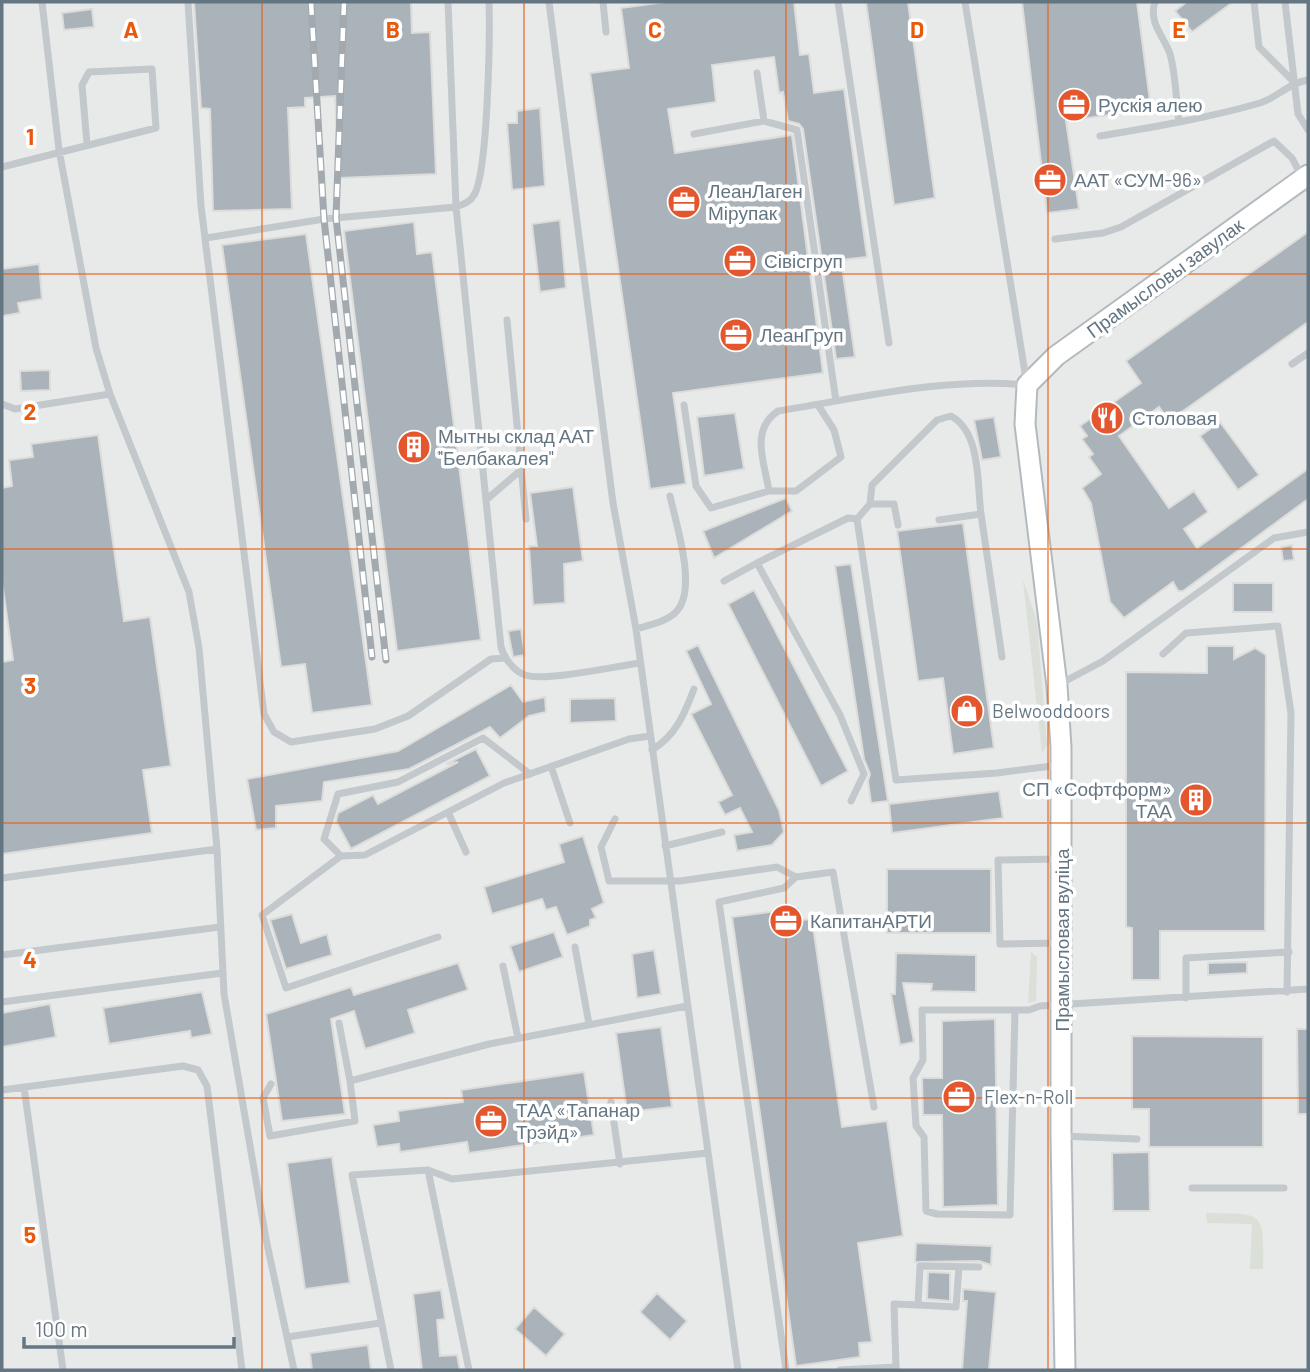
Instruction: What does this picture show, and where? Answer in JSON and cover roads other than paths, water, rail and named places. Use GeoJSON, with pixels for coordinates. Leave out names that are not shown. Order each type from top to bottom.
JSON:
{"type":"FeatureCollection","features":[{"type":"Feature","properties":{"kind":"main road","name":"Прамысловы завулак"},"geometry":{"type":"LineString","coordinates":[[1027,385],[1056,356],[1306,181]]}},
{"type":"Feature","properties":{"kind":"main road","name":"Прамысловая вуліца"},"geometry":{"type":"LineString","coordinates":[[1027,385],[1025,424],[1057,686],[1061,765],[1061,1136],[1065,1370]]}},
{"type":"Feature","properties":{"kind":"lane"},"geometry":{"type":"LineString","coordinates":[[42,2],[59,150],[96,348],[110,394],[190,592],[199,648],[217,849],[222,973],[266,1239],[294,1370]]}},
{"type":"Feature","properties":{"kind":"lane"},"geometry":{"type":"LineString","coordinates":[[188,2],[201,206],[264,714],[274,732],[291,742],[375,729],[408,716],[491,659],[504,658],[525,675],[543,676],[640,663]]}},
{"type":"Feature","properties":{"kind":"lane"},"geometry":{"type":"LineString","coordinates":[[447,2],[456,206],[504,658]]}},
{"type":"Feature","properties":{"kind":"lane"},"geometry":{"type":"LineString","coordinates":[[206,238],[324,219],[456,206],[469,202],[476,193],[482,165],[489,2]]}},
{"type":"Feature","properties":{"kind":"lane"},"geometry":{"type":"LineString","coordinates":[[549,2],[613,503],[636,629],[738,1370]]}},
{"type":"Feature","properties":{"kind":"lane"},"geometry":{"type":"LineString","coordinates":[[603,2],[606,32]]}},
{"type":"Feature","properties":{"kind":"lane"},"geometry":{"type":"LineString","coordinates":[[838,2],[889,343]]}},
{"type":"Feature","properties":{"kind":"lane"},"geometry":{"type":"LineString","coordinates":[[769,491],[760,433],[766,419],[778,411],[952,385],[991,382],[1027,385],[965,2]]}},
{"type":"Feature","properties":{"kind":"lane"},"geometry":{"type":"LineString","coordinates":[[1155,2],[1153,9],[1156,31],[1170,53],[1180,122]]}},
{"type":"Feature","properties":{"kind":"lane"},"geometry":{"type":"LineString","coordinates":[[1254,2],[1259,47],[1294,82]]}},
{"type":"Feature","properties":{"kind":"lane"},"geometry":{"type":"LineString","coordinates":[[1284,2],[1298,114],[1308,130]]}},
{"type":"Feature","properties":{"kind":"lane"},"geometry":{"type":"LineString","coordinates":[[2,167],[59,150],[87,144],[156,128],[152,69],[89,72],[82,85],[87,144]]}},
{"type":"Feature","properties":{"kind":"lane"},"geometry":{"type":"LineString","coordinates":[[757,72],[764,121]]}},
{"type":"Feature","properties":{"kind":"lane"},"geometry":{"type":"LineString","coordinates":[[1100,136],[1180,122],[1263,102],[1294,82],[1308,80]]}},
{"type":"Feature","properties":{"kind":"lane"},"geometry":{"type":"LineString","coordinates":[[694,134],[764,121],[797,130],[836,401]]}},
{"type":"Feature","properties":{"kind":"lane"},"geometry":{"type":"LineString","coordinates":[[1055,239],[1121,228],[1274,141],[1292,158],[1306,181]]}},
{"type":"Feature","properties":{"kind":"lane"},"geometry":{"type":"LineString","coordinates":[[507,320],[526,519]]}},
{"type":"Feature","properties":{"kind":"lane"},"geometry":{"type":"LineString","coordinates":[[1292,364],[1308,352]]}},
{"type":"Feature","properties":{"kind":"lane"},"geometry":{"type":"LineString","coordinates":[[2,404],[15,410],[110,394]]}},
{"type":"Feature","properties":{"kind":"lane"},"geometry":{"type":"LineString","coordinates":[[684,405],[696,486],[711,508],[769,491],[796,491],[841,457],[834,430],[818,405]]}},
{"type":"Feature","properties":{"kind":"lane"},"geometry":{"type":"LineString","coordinates":[[1002,657],[971,435],[963,422],[951,416],[937,420],[872,485],[870,503],[857,519],[896,779],[997,773],[1061,765]]}},
{"type":"Feature","properties":{"kind":"lane"},"geometry":{"type":"LineString","coordinates":[[486,500],[522,469]]}},
{"type":"Feature","properties":{"kind":"lane"},"geometry":{"type":"LineString","coordinates":[[636,629],[675,614],[685,600],[686,577],[670,496]]}},
{"type":"Feature","properties":{"kind":"lane"},"geometry":{"type":"LineString","coordinates":[[870,503],[894,504],[898,525]]}},
{"type":"Feature","properties":{"kind":"lane"},"geometry":{"type":"LineString","coordinates":[[939,520],[981,514]]}},
{"type":"Feature","properties":{"kind":"lane"},"geometry":{"type":"LineString","coordinates":[[724,581],[848,518],[857,519]]}},
{"type":"Feature","properties":{"kind":"lane"},"geometry":{"type":"LineString","coordinates":[[1057,686],[1103,661],[1274,538],[1308,532]]}},
{"type":"Feature","properties":{"kind":"lane"},"geometry":{"type":"LineString","coordinates":[[757,563],[845,727],[863,774],[851,801]]}},
{"type":"Feature","properties":{"kind":"lane"},"geometry":{"type":"LineString","coordinates":[[1163,654],[1186,633],[1278,626],[1291,713],[1287,992]]}},
{"type":"Feature","properties":{"kind":"lane"},"geometry":{"type":"LineString","coordinates":[[652,750],[668,740],[681,722],[694,689]]}},
{"type":"Feature","properties":{"kind":"lane"},"geometry":{"type":"LineString","coordinates":[[438,937],[286,988],[262,915],[341,856],[365,855],[504,783],[629,739],[650,736]]}},
{"type":"Feature","properties":{"kind":"lane"},"geometry":{"type":"LineString","coordinates":[[341,856],[324,839],[338,794],[398,782],[483,738],[530,774]]}},
{"type":"Feature","properties":{"kind":"lane"},"geometry":{"type":"LineString","coordinates":[[551,766],[570,823]]}},
{"type":"Feature","properties":{"kind":"lane"},"geometry":{"type":"LineString","coordinates":[[448,812],[466,852]]}},
{"type":"Feature","properties":{"kind":"lane"},"geometry":{"type":"LineString","coordinates":[[615,819],[601,847],[609,881],[670,881],[777,867],[796,877]]}},
{"type":"Feature","properties":{"kind":"lane"},"geometry":{"type":"LineString","coordinates":[[665,846],[722,832]]}},
{"type":"Feature","properties":{"kind":"lane"},"geometry":{"type":"LineString","coordinates":[[2,878],[217,849]]}},
{"type":"Feature","properties":{"kind":"lane"},"geometry":{"type":"LineString","coordinates":[[1062,943],[1000,944],[998,860],[1063,859]]}},
{"type":"Feature","properties":{"kind":"lane"},"geometry":{"type":"LineString","coordinates":[[786,1370],[719,902],[784,888],[796,877],[833,872],[874,1107]]}},
{"type":"Feature","properties":{"kind":"lane"},"geometry":{"type":"LineString","coordinates":[[2,955],[220,927]]}},
{"type":"Feature","properties":{"kind":"lane"},"geometry":{"type":"LineString","coordinates":[[575,947],[589,1024]]}},
{"type":"Feature","properties":{"kind":"lane"},"geometry":{"type":"LineString","coordinates":[[1186,998],[1186,958],[1289,952]]}},
{"type":"Feature","properties":{"kind":"lane"},"geometry":{"type":"LineString","coordinates":[[503,966],[518,1038]]}},
{"type":"Feature","properties":{"kind":"lane"},"geometry":{"type":"LineString","coordinates":[[2,1002],[222,973]]}},
{"type":"Feature","properties":{"kind":"lane"},"geometry":{"type":"LineString","coordinates":[[1015,1010],[1010,1215],[937,1214],[926,1211],[924,1137],[916,1126],[913,1078],[923,1060],[922,1010],[1015,1010],[1308,989]]}},
{"type":"Feature","properties":{"kind":"lane"},"geometry":{"type":"LineString","coordinates":[[350,1081],[518,1038],[687,1006]]}},
{"type":"Feature","properties":{"kind":"lane"},"geometry":{"type":"LineString","coordinates":[[271,1084],[263,1098],[270,1136],[355,1121],[339,1023]]}},
{"type":"Feature","properties":{"kind":"lane"},"geometry":{"type":"LineString","coordinates":[[2,1090],[183,1066],[198,1070],[207,1086],[242,1370]]}},
{"type":"Feature","properties":{"kind":"lane"},"geometry":{"type":"LineString","coordinates":[[24,1087],[63,1370]]}},
{"type":"Feature","properties":{"kind":"lane"},"geometry":{"type":"LineString","coordinates":[[611,1102],[620,1164]]}},
{"type":"Feature","properties":{"kind":"lane"},"geometry":{"type":"LineString","coordinates":[[1061,1136],[1137,1139]]}},
{"type":"Feature","properties":{"kind":"lane"},"geometry":{"type":"LineString","coordinates":[[391,1370],[352,1175],[428,1170],[452,1179],[708,1153]]}},
{"type":"Feature","properties":{"kind":"lane"},"geometry":{"type":"LineString","coordinates":[[428,1170],[469,1370]]}},
{"type":"Feature","properties":{"kind":"lane"},"geometry":{"type":"LineString","coordinates":[[1192,1188],[1284,1188]]}},
{"type":"Feature","properties":{"kind":"lane"},"geometry":{"type":"LineString","coordinates":[[918,1305],[920,1266],[979,1268]]}},
{"type":"Feature","properties":{"kind":"lane"},"geometry":{"type":"LineString","coordinates":[[840,1370],[897,1368],[894,1304],[956,1307],[959,1267]]}},
{"type":"Feature","properties":{"kind":"lane"},"geometry":{"type":"LineString","coordinates":[[287,1337],[380,1323]]}},
{"type":"Feature","properties":{"kind":"railway"},"geometry":{"type":"LineString","coordinates":[[311,2],[324,219],[372,657]]}},
{"type":"Feature","properties":{"kind":"railway"},"geometry":{"type":"LineString","coordinates":[[344,2],[336,218],[386,660]]}},
{"type":"Feature","properties":{"kind":"place","name":"Рускія алею"},"geometry":{"type":"Point","coordinates":[1074,105]}},
{"type":"Feature","properties":{"kind":"place","name":"ААТ «СУМ-96»"},"geometry":{"type":"Point","coordinates":[1050,180]}},
{"type":"Feature","properties":{"kind":"place","name":"ЛеанЛаген Мірупак"},"geometry":{"type":"Point","coordinates":[684,202]}},
{"type":"Feature","properties":{"kind":"place","name":"Сівісгруп"},"geometry":{"type":"Point","coordinates":[740,261]}},
{"type":"Feature","properties":{"kind":"place","name":"ЛеанГруп"},"geometry":{"type":"Point","coordinates":[736,335]}},
{"type":"Feature","properties":{"kind":"place","name":"Столовая"},"geometry":{"type":"Point","coordinates":[1107,418]}},
{"type":"Feature","properties":{"kind":"place","name":"Мытны склад ААТ \"Белбакалея\""},"geometry":{"type":"Point","coordinates":[414,447]}},
{"type":"Feature","properties":{"kind":"place","name":"Belwooddoors"},"geometry":{"type":"Point","coordinates":[967,711]}},
{"type":"Feature","properties":{"kind":"place","name":"СП «Софтформ» ТАА"},"geometry":{"type":"Point","coordinates":[1196,800]}},
{"type":"Feature","properties":{"kind":"place","name":"КапитанАРТИ"},"geometry":{"type":"Point","coordinates":[786,921]}},
{"type":"Feature","properties":{"kind":"place","name":"Flex-n-Roll"},"geometry":{"type":"Point","coordinates":[959,1097]}},
{"type":"Feature","properties":{"kind":"place","name":"ТАА «Тапанар Трэйд»"},"geometry":{"type":"Point","coordinates":[491,1121]}}]}
